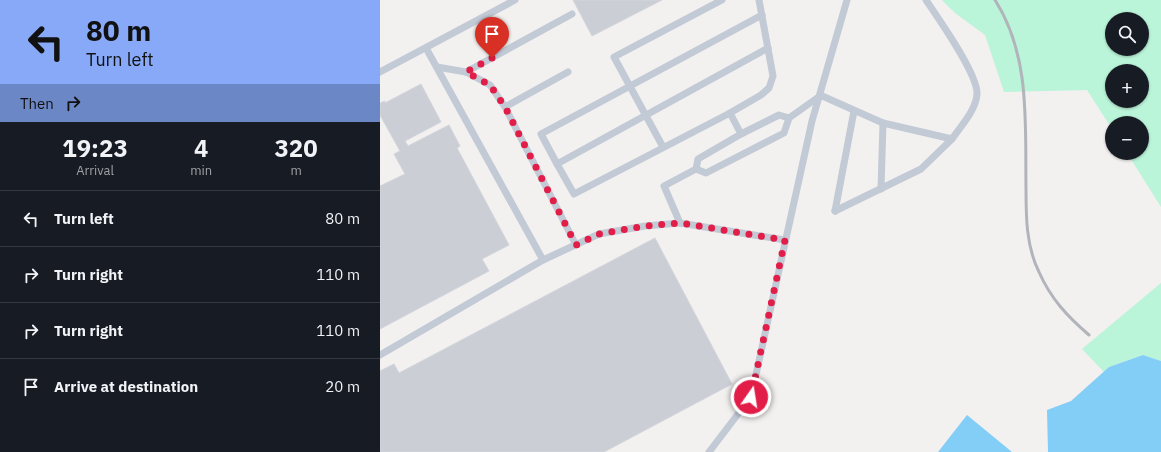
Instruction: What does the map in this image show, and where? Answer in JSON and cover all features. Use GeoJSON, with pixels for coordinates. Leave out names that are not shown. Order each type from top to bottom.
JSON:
{"type":"FeatureCollection","features":[{"type":"Feature","properties":{"kind":"lane"},"geometry":{"type":"LineString","coordinates":[[380,72],[515,0]]}},
{"type":"Feature","properties":{"kind":"lane"},"geometry":{"type":"LineString","coordinates":[[663,147],[614,58],[722,0]]}},
{"type":"Feature","properties":{"kind":"lane"},"geometry":{"type":"LineString","coordinates":[[759,0],[762,15],[773,76],[769,88],[761,96],[730,113],[574,194],[541,134],[762,15]]}},
{"type":"Feature","properties":{"kind":"lane"},"geometry":{"type":"LineString","coordinates":[[709,452],[751,397],[812,121],[847,0]]}},
{"type":"Feature","properties":{"kind":"lane"},"geometry":{"type":"LineString","coordinates":[[854,111],[835,211],[921,169],[952,138],[974,108],[977,93],[970,72],[952,40],[926,0]]}},
{"type":"Feature","properties":{"kind":"lane"},"geometry":{"type":"LineString","coordinates":[[466,72],[572,14]]}},
{"type":"Feature","properties":{"kind":"lane"},"geometry":{"type":"LineString","coordinates":[[426,48],[542,260]]}},
{"type":"Feature","properties":{"kind":"lane"},"geometry":{"type":"LineString","coordinates":[[557,164],[768,48]]}},
{"type":"Feature","properties":{"kind":"lane"},"geometry":{"type":"LineString","coordinates":[[437,68],[466,72],[490,85],[505,107],[576,245]]}},
{"type":"Feature","properties":{"kind":"lane"},"geometry":{"type":"LineString","coordinates":[[505,107],[568,72]]}},
{"type":"Feature","properties":{"kind":"lane"},"geometry":{"type":"LineString","coordinates":[[820,95],[883,123],[952,138]]}},
{"type":"Feature","properties":{"kind":"lane"},"geometry":{"type":"LineString","coordinates":[[696,169],[706,173],[784,133],[789,118],[820,95]]}},
{"type":"Feature","properties":{"kind":"lane"},"geometry":{"type":"LineString","coordinates":[[730,113],[741,134]]}},
{"type":"Feature","properties":{"kind":"lane"},"geometry":{"type":"LineString","coordinates":[[680,223],[664,186],[696,169],[698,160],[741,134],[779,115],[789,118]]}},
{"type":"Feature","properties":{"kind":"lane"},"geometry":{"type":"LineString","coordinates":[[881,189],[883,123]]}},
{"type":"Feature","properties":{"kind":"lane"},"geometry":{"type":"LineString","coordinates":[[380,354],[542,260],[599,234],[645,226],[680,223],[785,240]]}},
{"type":"Feature","properties":{"kind":"green space"},"geometry":{"type":"Polygon","coordinates":[[[942,0],[1161,0],[1161,207],[1131,160],[1149,160],[1149,116],[1105,116],[1105,118],[1087,90],[1004,92],[985,35],[955,13],[942,0]]]}},
{"type":"Feature","properties":{"kind":"green space"},"geometry":{"type":"Polygon","coordinates":[[[1161,283],[1161,361],[1143,355],[1109,367],[1104,372],[1082,349],[1161,283]]]}},
{"type":"Feature","properties":{"kind":"water"},"geometry":{"type":"Polygon","coordinates":[[[1143,355],[1161,361],[1161,452],[1048,452],[1047,410],[1071,401],[1109,367],[1143,355]]]}},
{"type":"Feature","properties":{"kind":"water"},"geometry":{"type":"Polygon","coordinates":[[[967,415],[1012,452],[938,452],[967,415]]]}},
{"type":"Feature","properties":{"kind":"building"},"geometry":{"type":"Polygon","coordinates":[[[573,0],[662,0],[592,36],[573,0]]]}},
{"type":"Feature","properties":{"kind":"building"},"geometry":{"type":"Polygon","coordinates":[[[421,84],[441,122],[405,141],[408,146],[449,125],[460,146],[457,148],[509,245],[482,259],[489,271],[380,329],[380,186],[405,174],[394,154],[400,151],[380,115],[380,103],[385,101],[385,103],[421,84]]]}},
{"type":"Feature","properties":{"kind":"building"},"geometry":{"type":"Polygon","coordinates":[[[655,238],[732,384],[604,452],[380,452],[380,371],[394,364],[399,373],[655,238]]]}},
{"type":"Feature","properties":{"kind":"railway"},"geometry":{"type":"LineString","coordinates":[[995,0],[1007,22],[1015,44],[1024,92],[1026,199],[1031,252],[1044,282],[1054,299],[1089,335]]}},
{"type":"Feature","properties":{"kind":"route"},"geometry":{"type":"LineString","coordinates":[[492,58],[466,72],[490,85],[505,107],[576,245],[599,234],[645,226],[680,223],[785,240],[751,397]]}}]}
